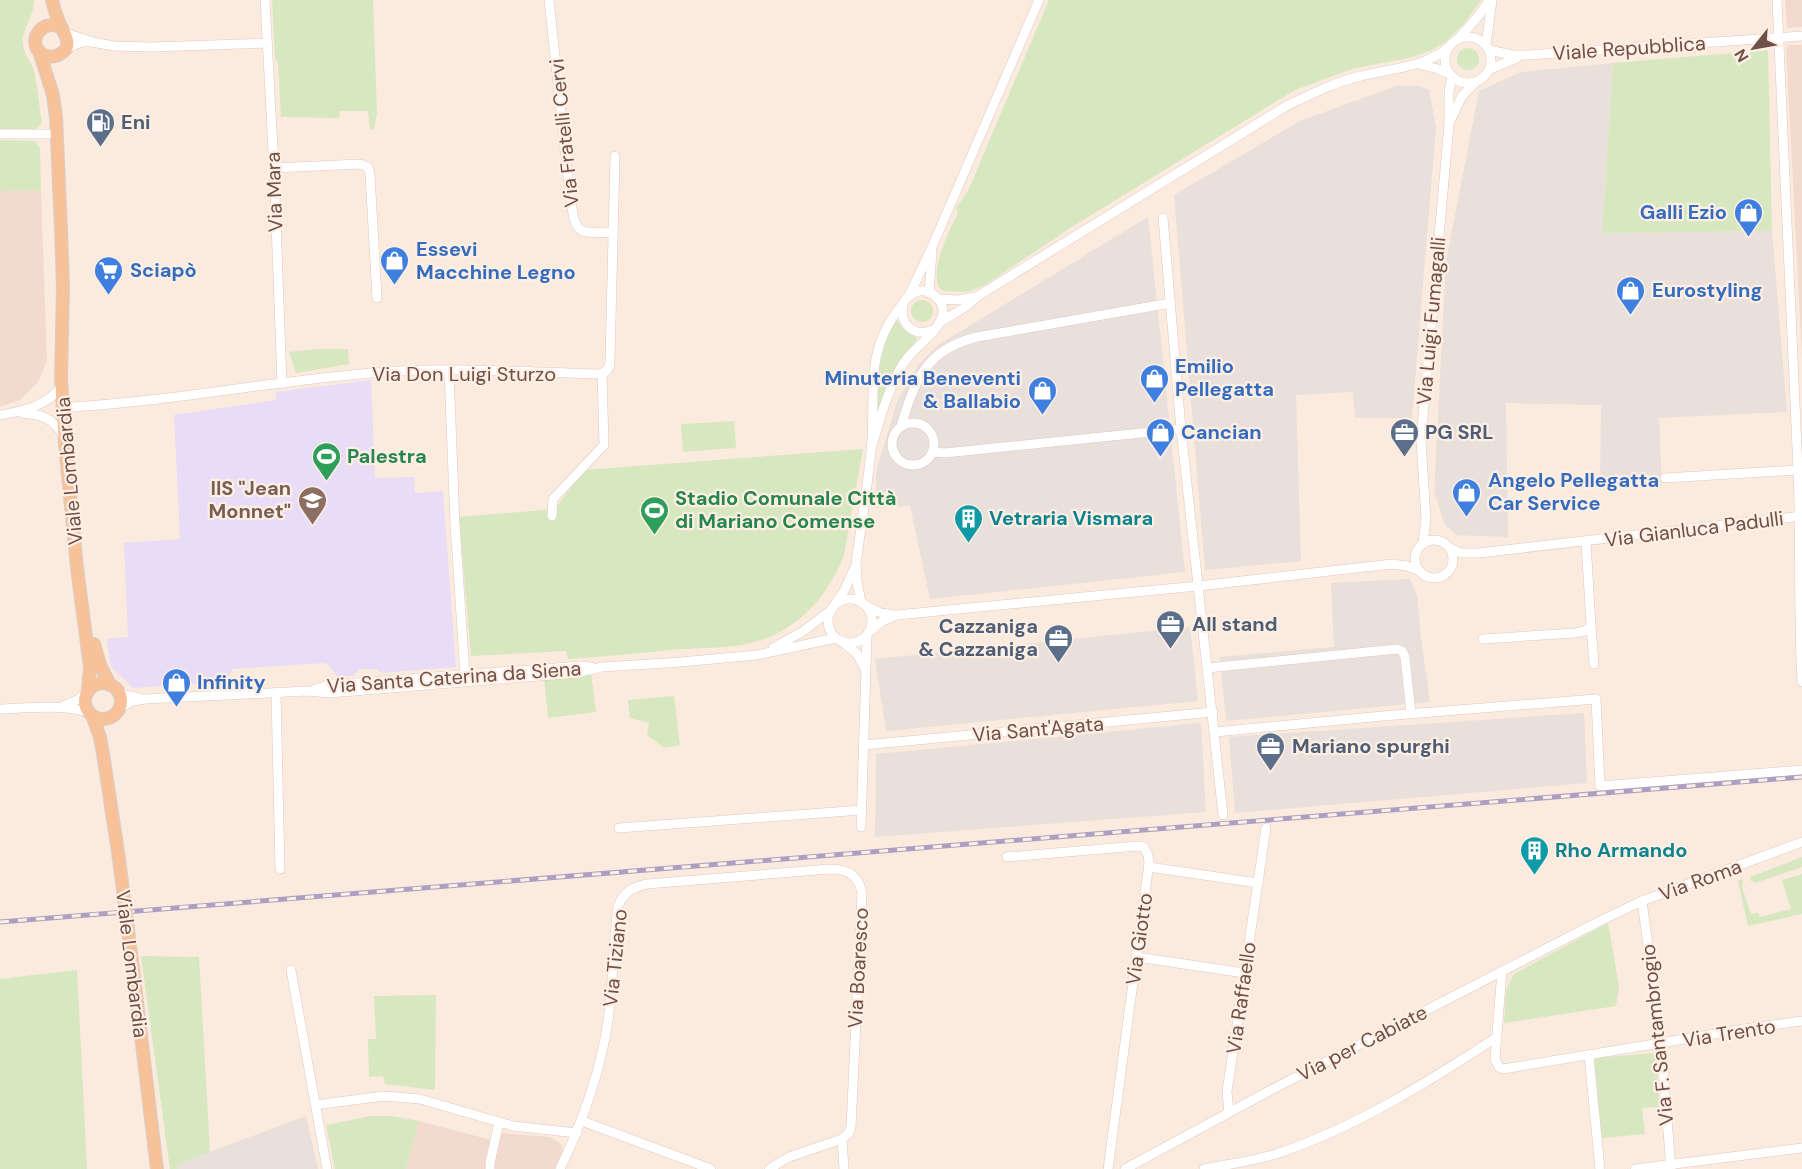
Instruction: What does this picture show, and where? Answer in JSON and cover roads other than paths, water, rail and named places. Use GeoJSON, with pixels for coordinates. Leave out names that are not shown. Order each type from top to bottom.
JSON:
{"type":"FeatureCollection","features":[{"type":"Feature","properties":{"kind":"main road"},"geometry":{"type":"LineString","coordinates":[[51,0],[42,28],[36,36],[37,47],[53,95]]}},
{"type":"Feature","properties":{"kind":"main road"},"geometry":{"type":"LineString","coordinates":[[51,0],[68,40],[54,72],[53,95]]}},
{"type":"Feature","properties":{"kind":"main road"},"geometry":{"type":"LineString","coordinates":[[42,28],[50,25],[64,30]]}},
{"type":"Feature","properties":{"kind":"main road"},"geometry":{"type":"LineString","coordinates":[[39,51],[48,57],[62,52]]}},
{"type":"Feature","properties":{"kind":"main road","name":"Viale Lombardia"},"geometry":{"type":"LineString","coordinates":[[53,95],[57,134],[70,407],[82,553],[96,652],[102,671],[114,688]]}},
{"type":"Feature","properties":{"kind":"main road","name":"Viale Lombardia"},"geometry":{"type":"LineString","coordinates":[[63,287],[61,325],[64,439],[90,667],[87,692]]}},
{"type":"Feature","properties":{"kind":"main road"},"geometry":{"type":"LineString","coordinates":[[100,683],[114,688],[120,697],[115,712],[101,719],[91,714],[85,704],[87,692],[100,683]]}},
{"type":"Feature","properties":{"kind":"main road","name":"Viale Lombardia"},"geometry":{"type":"LineString","coordinates":[[104,760],[107,726],[115,712]]}},
{"type":"Feature","properties":{"kind":"main road","name":"Viale Lombardia"},"geometry":{"type":"LineString","coordinates":[[91,714],[98,732],[104,760],[119,859],[157,1169]]}},
{"type":"Feature","properties":{"kind":"street","name":"Via Mara"},"geometry":{"type":"LineString","coordinates":[[265,0],[282,384]]}},
{"type":"Feature","properties":{"kind":"street","name":"Via Fratelli Cervi"},"geometry":{"type":"LineString","coordinates":[[549,0],[570,196],[575,223],[579,230],[584,232],[613,232]]}},
{"type":"Feature","properties":{"kind":"street"},"geometry":{"type":"LineString","coordinates":[[861,827],[867,634],[871,619],[870,612],[863,604],[857,582],[856,564],[871,449],[876,353],[885,331],[906,300],[932,247],[1039,0]]}},
{"type":"Feature","properties":{"kind":"street"},"geometry":{"type":"LineString","coordinates":[[978,296],[958,300],[938,299],[929,293],[917,292],[906,300],[902,316],[911,329],[927,332],[967,306],[978,296],[1288,105],[1331,85],[1362,75],[1418,64],[1439,56],[1459,38],[1491,0]]}},
{"type":"Feature","properties":{"kind":"street"},"geometry":{"type":"LineString","coordinates":[[1418,64],[1438,69],[1462,82],[1476,82],[1486,74],[1490,69],[1491,56],[1488,48],[1491,0]]}},
{"type":"Feature","properties":{"kind":"street"},"geometry":{"type":"LineString","coordinates":[[1777,0],[1801,516],[1802,682]]}},
{"type":"Feature","properties":{"kind":"street"},"geometry":{"type":"LineString","coordinates":[[64,30],[92,42],[114,46],[267,43]]}},
{"type":"Feature","properties":{"kind":"street","name":"Viale Repubblica"},"geometry":{"type":"LineString","coordinates":[[1488,48],[1512,55],[1528,55],[1802,36]]}},
{"type":"Feature","properties":{"kind":"street"},"geometry":{"type":"LineString","coordinates":[[1459,38],[1474,37],[1488,48]]}},
{"type":"Feature","properties":{"kind":"street"},"geometry":{"type":"LineString","coordinates":[[62,52],[75,44],[92,42]]}},
{"type":"Feature","properties":{"kind":"street"},"geometry":{"type":"LineString","coordinates":[[1449,47],[1445,61],[1451,75]]}},
{"type":"Feature","properties":{"kind":"street","name":"Viale Repubblica"},"geometry":{"type":"LineString","coordinates":[[1490,69],[1509,60],[1528,55]]}},
{"type":"Feature","properties":{"kind":"street","name":"Via Luigi Fumagalli"},"geometry":{"type":"LineString","coordinates":[[1422,544],[1426,519],[1420,440],[1449,124],[1451,75]]}},
{"type":"Feature","properties":{"kind":"street","name":"Via Luigi Fumagalli"},"geometry":{"type":"LineString","coordinates":[[1449,124],[1462,96],[1476,82]]}},
{"type":"Feature","properties":{"kind":"street"},"geometry":{"type":"LineString","coordinates":[[0,134],[57,134]]}},
{"type":"Feature","properties":{"kind":"street"},"geometry":{"type":"LineString","coordinates":[[552,516],[553,499],[604,445],[602,374],[606,372],[610,364],[615,156]]}},
{"type":"Feature","properties":{"kind":"street"},"geometry":{"type":"LineString","coordinates":[[274,168],[360,164],[368,167],[376,298]]}},
{"type":"Feature","properties":{"kind":"street"},"geometry":{"type":"LineString","coordinates":[[1163,218],[1181,429],[1223,815]]}},
{"type":"Feature","properties":{"kind":"street"},"geometry":{"type":"LineString","coordinates":[[929,293],[932,247]]}},
{"type":"Feature","properties":{"kind":"street"},"geometry":{"type":"LineString","coordinates":[[871,449],[887,400],[904,364],[938,325],[943,310],[938,299]]}},
{"type":"Feature","properties":{"kind":"street"},"geometry":{"type":"LineString","coordinates":[[901,426],[920,374],[933,358],[952,345],[977,337],[1171,303]]}},
{"type":"Feature","properties":{"kind":"street"},"geometry":{"type":"LineString","coordinates":[[449,371],[455,524],[465,675]]}},
{"type":"Feature","properties":{"kind":"street","name":"Via Don Luigi Sturzo"},"geometry":{"type":"LineString","coordinates":[[70,407],[127,403],[383,372],[602,374]]}},
{"type":"Feature","properties":{"kind":"street"},"geometry":{"type":"LineString","coordinates":[[0,415],[46,401],[62,385]]}},
{"type":"Feature","properties":{"kind":"street"},"geometry":{"type":"LineString","coordinates":[[16,412],[48,418],[58,427],[64,439]]}},
{"type":"Feature","properties":{"kind":"street"},"geometry":{"type":"LineString","coordinates":[[914,422],[926,427],[933,438],[933,452],[923,463],[909,465],[896,458],[891,444],[892,437],[901,426],[914,422]]}},
{"type":"Feature","properties":{"kind":"street"},"geometry":{"type":"LineString","coordinates":[[933,452],[945,453],[1181,429]]}},
{"type":"Feature","properties":{"kind":"street"},"geometry":{"type":"LineString","coordinates":[[1665,478],[1798,470]]}},
{"type":"Feature","properties":{"kind":"street","name":"Via Gianluca Padulli"},"geometry":{"type":"LineString","coordinates":[[1586,542],[1801,516]]}},
{"type":"Feature","properties":{"kind":"street","name":"Via Luigi Fumagalli"},"geometry":{"type":"LineString","coordinates":[[1426,519],[1437,540]]}},
{"type":"Feature","properties":{"kind":"street"},"geometry":{"type":"LineString","coordinates":[[1392,564],[1407,558],[1422,544],[1437,540],[1461,553],[1586,542],[1594,664]]}},
{"type":"Feature","properties":{"kind":"street"},"geometry":{"type":"LineString","coordinates":[[1420,571],[1415,561],[1416,551],[1422,544]]}},
{"type":"Feature","properties":{"kind":"street"},"geometry":{"type":"LineString","coordinates":[[1450,548],[1453,558],[1451,568]]}},
{"type":"Feature","properties":{"kind":"street"},"geometry":{"type":"LineString","coordinates":[[832,609],[838,602],[853,600],[881,613],[897,615],[1198,586],[1392,564],[1407,566],[1432,578],[1442,576],[1459,561],[1479,553]]}},
{"type":"Feature","properties":{"kind":"street"},"geometry":{"type":"LineString","coordinates":[[856,564],[844,591],[832,609],[828,627],[839,640],[857,654],[866,672]]}},
{"type":"Feature","properties":{"kind":"street","name":"Via Santa Caterina da Siena"},"geometry":{"type":"LineString","coordinates":[[756,655],[792,639],[832,609]]}},
{"type":"Feature","properties":{"kind":"street"},"geometry":{"type":"LineString","coordinates":[[839,640],[855,642],[881,622],[897,615]]}},
{"type":"Feature","properties":{"kind":"street"},"geometry":{"type":"LineString","coordinates":[[1483,639],[1575,633],[1585,631],[1592,626]]}},
{"type":"Feature","properties":{"kind":"street","name":"Via Santa Caterina da Siena"},"geometry":{"type":"LineString","coordinates":[[115,712],[132,701],[146,699],[307,691],[329,693],[576,673],[602,668],[756,655],[839,640]]}},
{"type":"Feature","properties":{"kind":"street"},"geometry":{"type":"LineString","coordinates":[[1207,668],[1397,649],[1402,651],[1405,657],[1411,713]]}},
{"type":"Feature","properties":{"kind":"street","name":"Via Santa Caterina da Siena"},"geometry":{"type":"LineString","coordinates":[[307,691],[329,685],[581,666],[602,668]]}},
{"type":"Feature","properties":{"kind":"street","name":"Via Santa Caterina da Siena"},"geometry":{"type":"LineString","coordinates":[[114,688],[124,695],[146,699]]}},
{"type":"Feature","properties":{"kind":"street"},"geometry":{"type":"LineString","coordinates":[[0,709],[54,707],[73,702],[87,692]]}},
{"type":"Feature","properties":{"kind":"street"},"geometry":{"type":"LineString","coordinates":[[276,693],[280,869]]}},
{"type":"Feature","properties":{"kind":"street"},"geometry":{"type":"LineString","coordinates":[[1215,732],[1411,713],[1596,699],[1600,786],[1802,770]]}},
{"type":"Feature","properties":{"kind":"street"},"geometry":{"type":"LineString","coordinates":[[54,707],[91,714]]}},
{"type":"Feature","properties":{"kind":"street","name":"Via Sant'Agata"},"geometry":{"type":"LineString","coordinates":[[864,745],[1213,712]]}},
{"type":"Feature","properties":{"kind":"street"},"geometry":{"type":"LineString","coordinates":[[619,828],[862,810]]}},
{"type":"Feature","properties":{"kind":"street","name":"Via Raffaello"},"geometry":{"type":"LineString","coordinates":[[1230,1112],[1227,1092],[1266,828]]}},
{"type":"Feature","properties":{"kind":"street","name":"Via Roma"},"geometry":{"type":"LineString","coordinates":[[1600,921],[1642,901],[1802,842]]}},
{"type":"Feature","properties":{"kind":"street","name":"Via Giotto"},"geometry":{"type":"LineString","coordinates":[[1007,857],[1138,846],[1144,847],[1147,852],[1149,867],[1108,1169]]}},
{"type":"Feature","properties":{"kind":"street"},"geometry":{"type":"LineString","coordinates":[[1149,867],[1257,883]]}},
{"type":"Feature","properties":{"kind":"street","name":"Via Boaresco"},"geometry":{"type":"LineString","coordinates":[[776,873],[841,870],[855,876],[861,886],[851,1125],[849,1133],[842,1138],[844,1169]]}},
{"type":"Feature","properties":{"kind":"street","name":"Via Tiziano"},"geometry":{"type":"LineString","coordinates":[[560,1169],[582,1121],[593,1089],[604,1041],[611,992],[617,914],[623,896],[630,889],[644,885],[776,873]]}},
{"type":"Feature","properties":{"kind":"street","name":"Via F. Santambrogio"},"geometry":{"type":"LineString","coordinates":[[1642,901],[1660,1044],[1671,1167]]}},
{"type":"Feature","properties":{"kind":"street","name":"Via per Cabiate"},"geometry":{"type":"LineString","coordinates":[[1125,1169],[1230,1112],[1600,921]]}},
{"type":"Feature","properties":{"kind":"street"},"geometry":{"type":"LineString","coordinates":[[1137,957],[1244,973]]}},
{"type":"Feature","properties":{"kind":"street"},"geometry":{"type":"LineString","coordinates":[[291,970],[327,1169]]}},
{"type":"Feature","properties":{"kind":"street"},"geometry":{"type":"LineString","coordinates":[[1204,1169],[1236,1166],[1281,1152],[1347,1124],[1425,1083],[1497,1037],[1502,971]]}},
{"type":"Feature","properties":{"kind":"street","name":"Via Trento"},"geometry":{"type":"LineString","coordinates":[[1497,1037],[1496,1062],[1503,1070],[1751,1028],[1802,1022]]}},
{"type":"Feature","properties":{"kind":"street"},"geometry":{"type":"LineString","coordinates":[[1589,1055],[1600,1169]]}},
{"type":"Feature","properties":{"kind":"street"},"geometry":{"type":"LineString","coordinates":[[315,1105],[384,1096],[420,1099],[513,1126],[577,1133]]}},
{"type":"Feature","properties":{"kind":"street"},"geometry":{"type":"LineString","coordinates":[[582,1121],[711,1169]]}},
{"type":"Feature","properties":{"kind":"street"},"geometry":{"type":"LineString","coordinates":[[490,1169],[499,1122]]}},
{"type":"Feature","properties":{"kind":"street"},"geometry":{"type":"LineString","coordinates":[[769,1169],[789,1157],[842,1138]]}},
{"type":"Feature","properties":{"kind":"street"},"geometry":{"type":"LineString","coordinates":[[1635,1169],[1671,1167],[1802,1148]]}},
{"type":"Feature","properties":{"kind":"railway"},"geometry":{"type":"LineString","coordinates":[[0,922],[1802,777]]}},
{"type":"Feature","properties":{"kind":"place","name":"Eni"},"geometry":{"type":"Point","coordinates":[100,148]}},
{"type":"Feature","properties":{"kind":"place","name":"Galli Ezio"},"geometry":{"type":"Point","coordinates":[1748,238]}},
{"type":"Feature","properties":{"kind":"place","name":"Essevi Macchine Legno"},"geometry":{"type":"Point","coordinates":[395,286]}},
{"type":"Feature","properties":{"kind":"place","name":"Sciapò"},"geometry":{"type":"Point","coordinates":[109,296]}},
{"type":"Feature","properties":{"kind":"place","name":"Eurostyling"},"geometry":{"type":"Point","coordinates":[1631,316]}},
{"type":"Feature","properties":{"kind":"place","name":"Emilio Pellegatta"},"geometry":{"type":"Point","coordinates":[1154,404]}},
{"type":"Feature","properties":{"kind":"place","name":"Minuteria Beneventi & Ballabio"},"geometry":{"type":"Point","coordinates":[1042,416]}},
{"type":"Feature","properties":{"kind":"place","name":"Cancian"},"geometry":{"type":"Point","coordinates":[1160,458]}},
{"type":"Feature","properties":{"kind":"place","name":"PG SRL"},"geometry":{"type":"Point","coordinates":[1404,458]}},
{"type":"Feature","properties":{"kind":"place","name":"Palestra"},"geometry":{"type":"Point","coordinates":[326,482]}},
{"type":"Feature","properties":{"kind":"place","name":"Angelo Pellegatta Car Service"},"geometry":{"type":"Point","coordinates":[1467,518]}},
{"type":"Feature","properties":{"kind":"place","name":"IIS \"Jean Monnet\""},"geometry":{"type":"Point","coordinates":[312,526]}},
{"type":"Feature","properties":{"kind":"place","name":"Stadio Comunale Città di Mariano Comense"},"geometry":{"type":"Point","coordinates":[654,536]}},
{"type":"Feature","properties":{"kind":"place","name":"Vetraria Vismara"},"geometry":{"type":"Point","coordinates":[968,544]}},
{"type":"Feature","properties":{"kind":"place","name":"All stand"},"geometry":{"type":"Point","coordinates":[1171,650]}},
{"type":"Feature","properties":{"kind":"place","name":"Cazzaniga & Cazzaniga"},"geometry":{"type":"Point","coordinates":[1059,664]}},
{"type":"Feature","properties":{"kind":"place","name":"Infinity"},"geometry":{"type":"Point","coordinates":[176,708]}},
{"type":"Feature","properties":{"kind":"place","name":"Mariano spurghi"},"geometry":{"type":"Point","coordinates":[1271,772]}},
{"type":"Feature","properties":{"kind":"place","name":"Rho Armando"},"geometry":{"type":"Point","coordinates":[1534,876]}}]}
